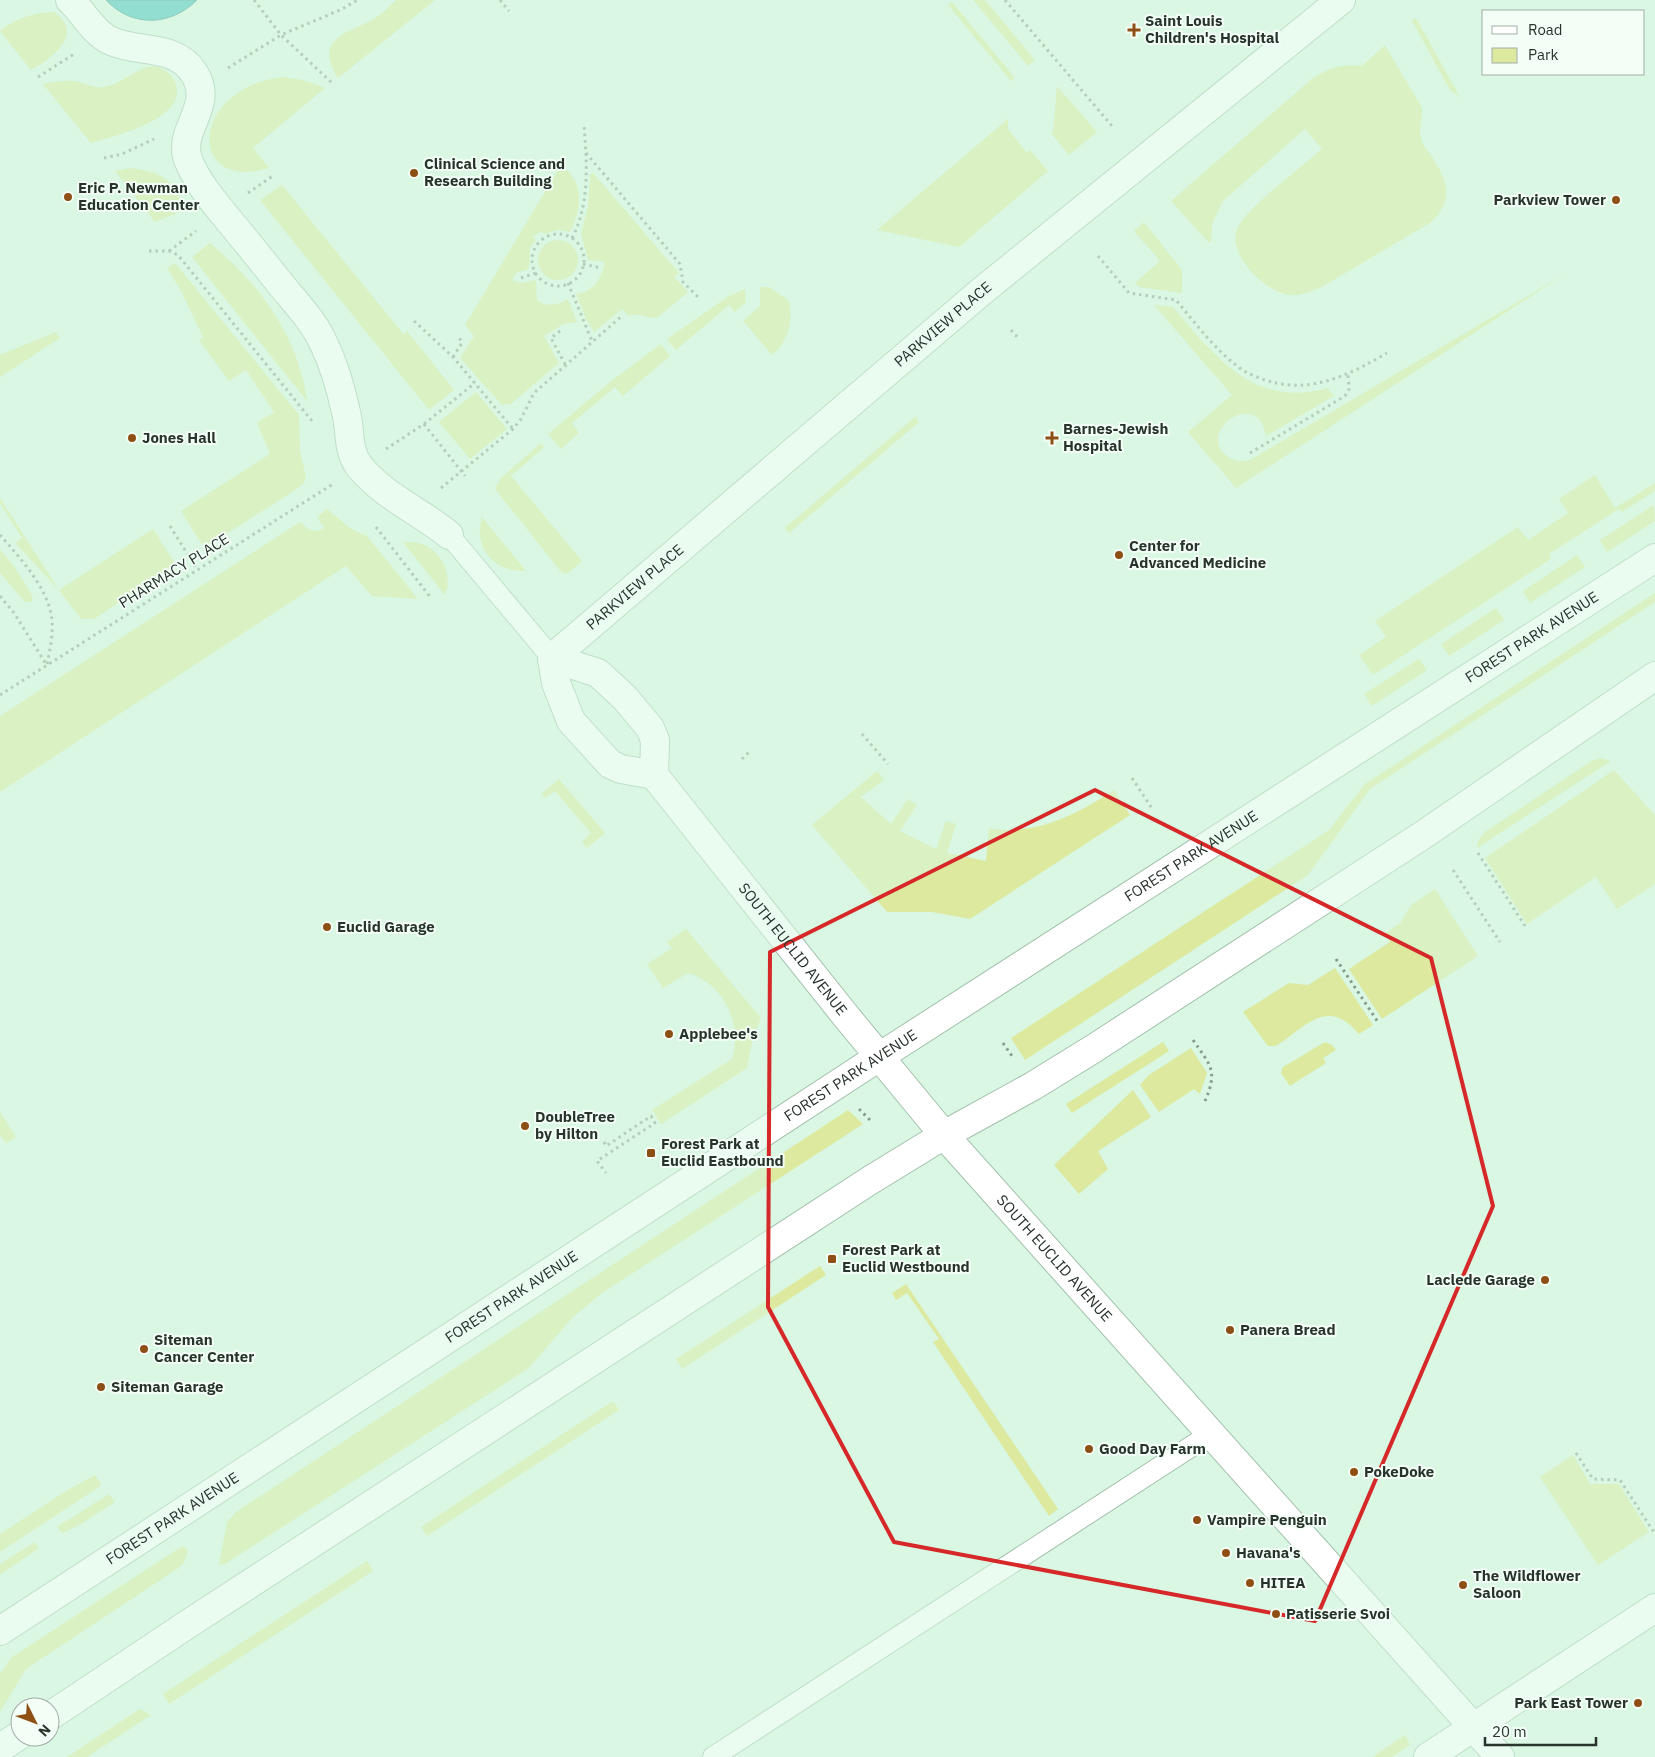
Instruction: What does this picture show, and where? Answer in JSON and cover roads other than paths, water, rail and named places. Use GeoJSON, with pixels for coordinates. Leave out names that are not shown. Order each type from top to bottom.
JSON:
{"type":"FeatureCollection","features":[{"type":"Feature","properties":{"kind":"main road"},"geometry":{"type":"LineString","coordinates":[[70,0],[98,32],[124,47],[159,50],[178,57],[194,72],[202,90],[201,104],[186,140],[191,167],[222,212],[306,314],[324,343],[338,379],[347,414],[351,446],[360,466],[386,492],[449,535]]}},
{"type":"Feature","properties":{"kind":"main road","name":"PARKVIEW PLACE"},"geometry":{"type":"LineString","coordinates":[[552,658],[982,291],[1341,0]]}},
{"type":"Feature","properties":{"kind":"main road","name":"FOREST PARK AVENUE"},"geometry":{"type":"LineString","coordinates":[[0,1631],[879,1056],[1655,558]]}},
{"type":"Feature","properties":{"kind":"main road"},"geometry":{"type":"LineString","coordinates":[[552,658],[598,673],[613,684],[650,728],[655,740],[654,774],[621,769],[610,764],[571,721],[556,683],[552,658]]}},
{"type":"Feature","properties":{"kind":"main road"},"geometry":{"type":"LineString","coordinates":[[60,1709],[188,1624],[944,1135],[1033,1086],[1085,1054],[1422,835],[1655,676]]}},
{"type":"Feature","properties":{"kind":"main road","name":"SOUTH EUCLID AVENUE"},"geometry":{"type":"LineString","coordinates":[[654,774],[944,1135],[1500,1757]]}},
{"type":"Feature","properties":{"kind":"main road"},"geometry":{"type":"LineString","coordinates":[[1428,1757],[1655,1608]]}},
{"type":"Feature","properties":{"kind":"lane"},"geometry":{"type":"LineString","coordinates":[[449,535],[552,658]]}},
{"type":"Feature","properties":{"kind":"lane"},"geometry":{"type":"LineString","coordinates":[[713,1757],[1212,1433]]}},
{"type":"Feature","properties":{"kind":"water"},"geometry":{"type":"Polygon","coordinates":[[[106,0],[197,0],[187,9],[175,15],[164,19],[152,20],[139,19],[128,15],[116,9],[106,0]]]}},
{"type":"Feature","properties":{"kind":"place","name":"Saint Louis Children's Hospital"},"geometry":{"type":"Point","coordinates":[1134,30]}},
{"type":"Feature","properties":{"kind":"place","name":"Clinical Science and Research Building"},"geometry":{"type":"Point","coordinates":[414,173]}},
{"type":"Feature","properties":{"kind":"place","name":"Eric P. Newman Education Center"},"geometry":{"type":"Point","coordinates":[68,197]}},
{"type":"Feature","properties":{"kind":"place","name":"Parkview Tower"},"geometry":{"type":"Point","coordinates":[1616,200]}},
{"type":"Feature","properties":{"kind":"place","name":"Jones Hall"},"geometry":{"type":"Point","coordinates":[132,438]}},
{"type":"Feature","properties":{"kind":"place","name":"Barnes-Jewish Hospital"},"geometry":{"type":"Point","coordinates":[1052,438]}},
{"type":"Feature","properties":{"kind":"place","name":"Center for Advanced Medicine"},"geometry":{"type":"Point","coordinates":[1119,555]}},
{"type":"Feature","properties":{"kind":"place","name":"Euclid Garage"},"geometry":{"type":"Point","coordinates":[327,927]}},
{"type":"Feature","properties":{"kind":"place","name":"Applebee's"},"geometry":{"type":"Point","coordinates":[669,1034]}},
{"type":"Feature","properties":{"kind":"place","name":"DoubleTree by Hilton"},"geometry":{"type":"Point","coordinates":[525,1126]}},
{"type":"Feature","properties":{"kind":"place","name":"Forest Park at Euclid Eastbound"},"geometry":{"type":"Point","coordinates":[651,1153]}},
{"type":"Feature","properties":{"kind":"place","name":"Forest Park at Euclid Westbound"},"geometry":{"type":"Point","coordinates":[832,1259]}},
{"type":"Feature","properties":{"kind":"place","name":"Laclede Garage"},"geometry":{"type":"Point","coordinates":[1545,1280]}},
{"type":"Feature","properties":{"kind":"place","name":"Panera Bread"},"geometry":{"type":"Point","coordinates":[1230,1330]}},
{"type":"Feature","properties":{"kind":"place","name":"Siteman Cancer Center"},"geometry":{"type":"Point","coordinates":[144,1349]}},
{"type":"Feature","properties":{"kind":"place","name":"Siteman Garage"},"geometry":{"type":"Point","coordinates":[101,1387]}},
{"type":"Feature","properties":{"kind":"place","name":"Good Day Farm"},"geometry":{"type":"Point","coordinates":[1089,1449]}},
{"type":"Feature","properties":{"kind":"place","name":"PokeDoke"},"geometry":{"type":"Point","coordinates":[1354,1472]}},
{"type":"Feature","properties":{"kind":"place","name":"Vampire Penguin"},"geometry":{"type":"Point","coordinates":[1197,1520]}},
{"type":"Feature","properties":{"kind":"place","name":"Havana's"},"geometry":{"type":"Point","coordinates":[1226,1553]}},
{"type":"Feature","properties":{"kind":"place","name":"HITEA"},"geometry":{"type":"Point","coordinates":[1250,1583]}},
{"type":"Feature","properties":{"kind":"place","name":"The Wildflower Saloon"},"geometry":{"type":"Point","coordinates":[1463,1585]}},
{"type":"Feature","properties":{"kind":"place","name":"Patisserie Svoi"},"geometry":{"type":"Point","coordinates":[1276,1614]}},
{"type":"Feature","properties":{"kind":"place","name":"Park East Tower"},"geometry":{"type":"Point","coordinates":[1638,1703]}}]}
